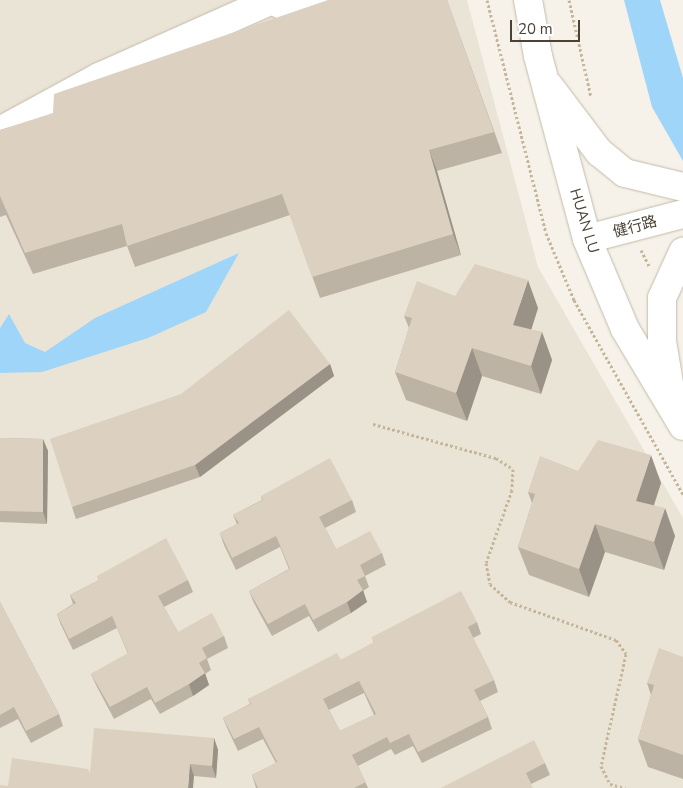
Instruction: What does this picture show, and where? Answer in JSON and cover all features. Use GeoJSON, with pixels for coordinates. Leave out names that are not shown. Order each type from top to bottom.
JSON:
{"type":"FeatureCollection","features":[{"type":"Feature","properties":{"kind":"street"},"geometry":{"type":"LineString","coordinates":[[0,131],[99,77],[272,0],[301,15],[334,0]]}},
{"type":"Feature","properties":{"kind":"street","name":"HUAN LU"},"geometry":{"type":"LineString","coordinates":[[528,0],[544,80],[587,239],[626,329],[678,417]]}},
{"type":"Feature","properties":{"kind":"street"},"geometry":{"type":"LineString","coordinates":[[544,80],[599,152],[625,173],[683,187]]}},
{"type":"Feature","properties":{"kind":"street","name":"健行路"},"geometry":{"type":"LineString","coordinates":[[587,239],[683,214]]}},
{"type":"Feature","properties":{"kind":"street"},"geometry":{"type":"LineString","coordinates":[[678,417],[662,342],[662,298],[683,252]]}},
{"type":"Feature","properties":{"kind":"path"},"geometry":{"type":"LineString","coordinates":[[373,424],[496,458],[513,470],[512,490],[486,562],[490,584],[510,602],[616,640],[626,654],[601,766],[610,784],[625,788]]}},
{"type":"Feature","properties":{"kind":"shaded area"},"geometry":{"type":"Polygon","coordinates":[[[0,0],[467,0],[538,267],[683,518],[683,788],[0,788],[0,0]]]}},
{"type":"Feature","properties":{"kind":"water"},"geometry":{"type":"Polygon","coordinates":[[[624,0],[660,0],[683,78],[683,161],[652,107],[624,0]]]}},
{"type":"Feature","properties":{"kind":"water"},"geometry":{"type":"Polygon","coordinates":[[[239,253],[206,312],[148,338],[42,372],[0,373],[0,328],[9,314],[25,343],[45,352],[95,318],[239,253]]]}},
{"type":"Feature","properties":{"kind":"building"},"geometry":{"type":"Polygon","coordinates":[[[328,0],[447,0],[494,132],[429,150],[453,234],[312,277],[282,194],[127,246],[122,224],[25,253],[0,196],[0,130],[53,113],[54,94],[328,0]]]}},
{"type":"Feature","properties":{"kind":"building"},"geometry":{"type":"Polygon","coordinates":[[[475,264],[528,280],[513,325],[542,332],[531,366],[472,348],[456,393],[395,372],[412,318],[404,316],[417,281],[455,296],[475,264]]]}},
{"type":"Feature","properties":{"kind":"building"},"geometry":{"type":"Polygon","coordinates":[[[289,310],[330,364],[195,465],[72,507],[50,439],[181,394],[289,310]]]}},
{"type":"Feature","properties":{"kind":"building"},"geometry":{"type":"Polygon","coordinates":[[[0,438],[43,439],[43,512],[0,511],[0,438]]]}},
{"type":"Feature","properties":{"kind":"building"},"geometry":{"type":"Polygon","coordinates":[[[598,440],[651,455],[636,501],[665,508],[654,542],[595,524],[579,569],[518,547],[535,494],[528,492],[540,456],[578,471],[598,440]]]}},
{"type":"Feature","properties":{"kind":"building"},"geometry":{"type":"Polygon","coordinates":[[[330,458],[352,500],[319,517],[336,549],[370,531],[382,553],[360,565],[365,576],[357,580],[363,590],[347,602],[313,620],[305,604],[268,624],[249,591],[290,569],[276,536],[232,558],[220,533],[239,523],[233,515],[263,500],[261,496],[330,458]]]}},
{"type":"Feature","properties":{"kind":"building"},"geometry":{"type":"Polygon","coordinates":[[[166,538],[188,580],[158,596],[178,632],[212,613],[224,636],[202,648],[207,658],[199,663],[205,673],[189,684],[155,703],[147,687],[110,707],[91,674],[128,653],[112,616],[69,639],[57,614],[76,603],[70,595],[99,580],[97,576],[166,538]]]}},
{"type":"Feature","properties":{"kind":"building"},"geometry":{"type":"Polygon","coordinates":[[[461,591],[477,622],[468,627],[494,680],[474,690],[488,717],[418,752],[409,734],[390,743],[387,737],[352,755],[366,782],[354,788],[258,788],[252,775],[277,762],[259,727],[234,739],[223,718],[251,704],[248,699],[337,653],[341,660],[374,642],[372,637],[461,591]],[[359,681],[323,699],[340,731],[376,714],[359,681]]]}},
{"type":"Feature","properties":{"kind":"building"},"geometry":{"type":"Polygon","coordinates":[[[0,602],[59,714],[26,731],[14,707],[0,715],[0,602]]]}},
{"type":"Feature","properties":{"kind":"building"},"geometry":{"type":"Polygon","coordinates":[[[659,648],[683,657],[683,755],[638,739],[654,685],[647,683],[659,648]]]}},
{"type":"Feature","properties":{"kind":"building"},"geometry":{"type":"Polygon","coordinates":[[[94,728],[214,738],[212,766],[190,764],[188,788],[0,788],[0,785],[8,786],[12,758],[88,769],[90,774],[94,728]]]}},
{"type":"Feature","properties":{"kind":"building"},"geometry":{"type":"Polygon","coordinates":[[[534,740],[545,763],[526,773],[533,788],[441,788],[534,740]]]}}]}
